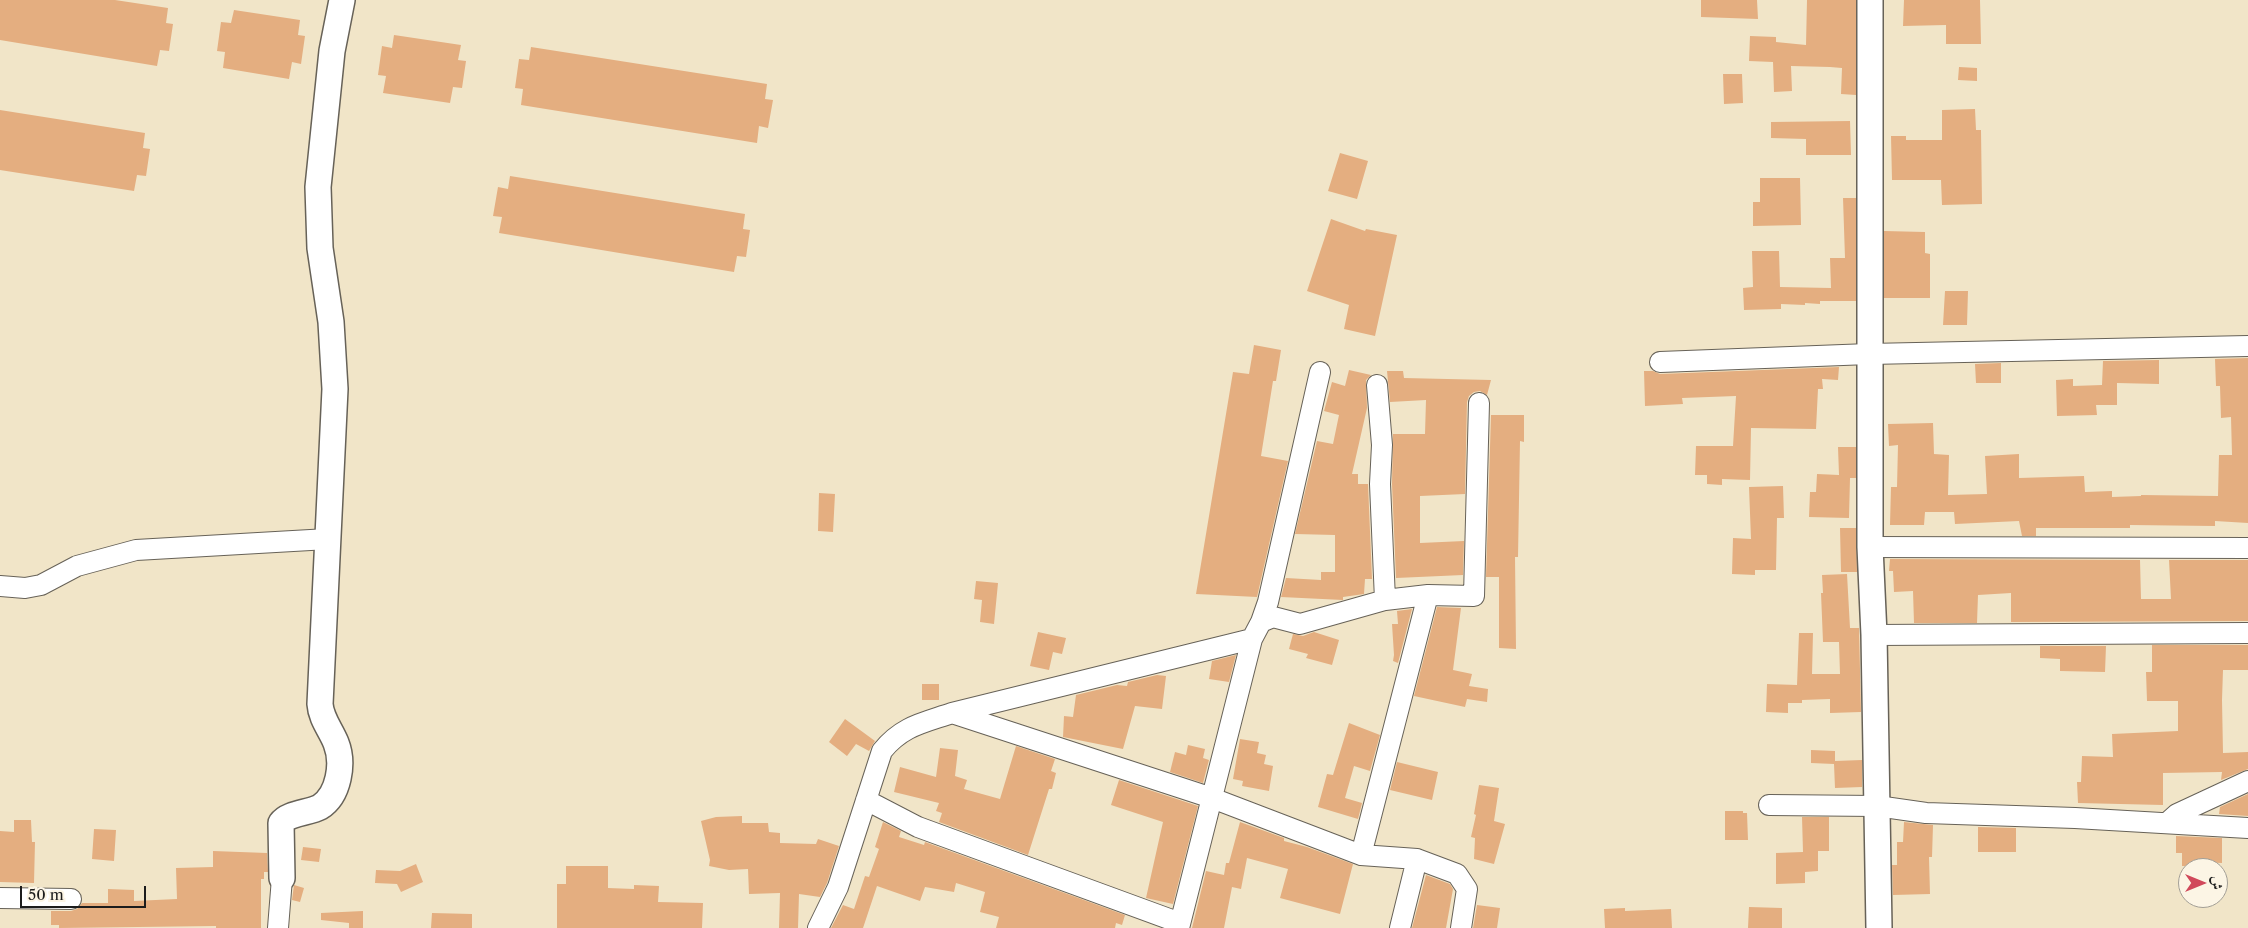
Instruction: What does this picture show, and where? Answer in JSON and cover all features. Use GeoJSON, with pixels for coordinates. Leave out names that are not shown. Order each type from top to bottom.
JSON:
{"type":"FeatureCollection","features":[{"type":"Feature","properties":{"kind":"street"},"geometry":{"type":"LineString","coordinates":[[278,928],[282,878],[281,823],[287,818],[323,805],[333,792],[339,773],[338,750],[321,714],[320,704],[335,374],[331,322],[320,248],[318,188],[332,51],[342,0]]}},
{"type":"Feature","properties":{"kind":"street"},"geometry":{"type":"LineString","coordinates":[[1870,0],[1870,547],[1874,635],[1879,928]]}},
{"type":"Feature","properties":{"kind":"street"},"geometry":{"type":"LineString","coordinates":[[1660,362],[1869,354],[2248,346]]}},
{"type":"Feature","properties":{"kind":"street"},"geometry":{"type":"LineString","coordinates":[[866,800],[918,827],[1180,926],[1252,639],[1261,622],[1268,602],[1320,372]]}},
{"type":"Feature","properties":{"kind":"street"},"geometry":{"type":"LineString","coordinates":[[1377,385],[1382,445],[1380,484],[1385,600]]}},
{"type":"Feature","properties":{"kind":"street"},"geometry":{"type":"LineString","coordinates":[[1261,622],[1273,617],[1300,624],[1385,600],[1428,596],[1474,596],[1480,403]]}},
{"type":"Feature","properties":{"kind":"street"},"geometry":{"type":"LineString","coordinates":[[0,586],[25,588],[42,585],[77,566],[136,550],[328,539]]}},
{"type":"Feature","properties":{"kind":"street"},"geometry":{"type":"LineString","coordinates":[[1870,547],[2248,548]]}},
{"type":"Feature","properties":{"kind":"street"},"geometry":{"type":"LineString","coordinates":[[1361,855],[1428,596]]}},
{"type":"Feature","properties":{"kind":"street"},"geometry":{"type":"LineString","coordinates":[[1874,635],[2248,633]]}},
{"type":"Feature","properties":{"kind":"street"},"geometry":{"type":"LineString","coordinates":[[818,928],[838,887],[882,751],[893,737],[910,727],[952,713],[1252,639]]}},
{"type":"Feature","properties":{"kind":"street"},"geometry":{"type":"LineString","coordinates":[[952,713],[1212,798],[1361,855],[1417,860],[1456,874],[1467,889],[1461,928]]}},
{"type":"Feature","properties":{"kind":"street"},"geometry":{"type":"LineString","coordinates":[[2167,823],[2178,814],[2248,781]]}},
{"type":"Feature","properties":{"kind":"street"},"geometry":{"type":"LineString","coordinates":[[1769,804],[1877,806],[1926,813],[2248,828]]}},
{"type":"Feature","properties":{"kind":"street"},"geometry":{"type":"LineString","coordinates":[[1400,928],[1417,860]]}},
{"type":"Feature","properties":{"kind":"street"},"geometry":{"type":"LineString","coordinates":[[0,898],[70,899]]}},
{"type":"Feature","properties":{"kind":"building"},"geometry":{"type":"Polygon","coordinates":[[[0,0],[115,0],[168,8],[166,23],[173,24],[169,51],[160,50],[157,66],[0,40],[0,0]]]}},
{"type":"Feature","properties":{"kind":"building"},"geometry":{"type":"Polygon","coordinates":[[[1701,0],[1757,0],[1758,19],[1701,17],[1701,0]]]}},
{"type":"Feature","properties":{"kind":"building"},"geometry":{"type":"Polygon","coordinates":[[[1807,0],[1856,0],[1856,95],[1841,94],[1842,68],[1830,67],[1791,66],[1792,91],[1774,92],[1773,62],[1749,61],[1750,36],[1776,37],[1776,42],[1806,45],[1807,0]]]}},
{"type":"Feature","properties":{"kind":"building"},"geometry":{"type":"Polygon","coordinates":[[[1904,0],[1980,0],[1981,44],[1946,44],[1946,25],[1903,26],[1904,0]]]}},
{"type":"Feature","properties":{"kind":"building"},"geometry":{"type":"Polygon","coordinates":[[[234,10],[300,20],[298,35],[305,36],[301,64],[292,62],[289,79],[223,68],[225,52],[217,51],[221,22],[231,23],[234,10]]]}},
{"type":"Feature","properties":{"kind":"building"},"geometry":{"type":"Polygon","coordinates":[[[394,35],[461,45],[458,60],[466,61],[462,88],[453,87],[450,103],[383,93],[386,76],[378,75],[382,46],[392,48],[394,35]]]}},
{"type":"Feature","properties":{"kind":"building"},"geometry":{"type":"Polygon","coordinates":[[[531,47],[767,84],[765,99],[773,100],[768,128],[759,126],[757,143],[521,105],[523,89],[515,88],[519,59],[529,60],[531,47]]]}},
{"type":"Feature","properties":{"kind":"building"},"geometry":{"type":"Polygon","coordinates":[[[1959,67],[1977,68],[1977,81],[1958,80],[1959,67]]]}},
{"type":"Feature","properties":{"kind":"building"},"geometry":{"type":"Polygon","coordinates":[[[1723,74],[1742,74],[1743,103],[1724,104],[1723,74]]]}},
{"type":"Feature","properties":{"kind":"building"},"geometry":{"type":"Polygon","coordinates":[[[1975,109],[1976,130],[1981,130],[1982,204],[1942,205],[1941,180],[1892,180],[1891,136],[1906,136],[1906,140],[1942,140],[1942,110],[1975,109]]]}},
{"type":"Feature","properties":{"kind":"building"},"geometry":{"type":"Polygon","coordinates":[[[0,110],[145,133],[143,148],[150,149],[146,176],[137,175],[134,191],[0,170],[0,110]]]}},
{"type":"Feature","properties":{"kind":"building"},"geometry":{"type":"Polygon","coordinates":[[[1850,121],[1851,155],[1806,155],[1806,139],[1771,138],[1771,122],[1850,121]]]}},
{"type":"Feature","properties":{"kind":"building"},"geometry":{"type":"Polygon","coordinates":[[[1340,153],[1368,161],[1357,199],[1328,191],[1340,153]]]}},
{"type":"Feature","properties":{"kind":"building"},"geometry":{"type":"Polygon","coordinates":[[[510,176],[745,214],[743,229],[750,230],[746,257],[737,256],[734,272],[499,233],[502,217],[493,216],[498,187],[508,189],[510,176]]]}},
{"type":"Feature","properties":{"kind":"building"},"geometry":{"type":"Polygon","coordinates":[[[1760,178],[1800,178],[1801,225],[1753,226],[1753,202],[1760,202],[1760,178]]]}},
{"type":"Feature","properties":{"kind":"building"},"geometry":{"type":"Polygon","coordinates":[[[1843,198],[1856,198],[1856,301],[1820,301],[1820,304],[1805,303],[1805,305],[1781,304],[1781,309],[1744,310],[1743,288],[1753,287],[1752,251],[1779,251],[1780,287],[1831,288],[1830,258],[1845,258],[1843,198]]]}},
{"type":"Feature","properties":{"kind":"building"},"geometry":{"type":"Polygon","coordinates":[[[1331,219],[1365,231],[1366,229],[1397,235],[1375,336],[1344,329],[1349,305],[1307,291],[1331,219]]]}},
{"type":"Feature","properties":{"kind":"building"},"geometry":{"type":"Polygon","coordinates":[[[1884,231],[1925,232],[1925,253],[1930,254],[1930,298],[1884,298],[1884,231]]]}},
{"type":"Feature","properties":{"kind":"building"},"geometry":{"type":"Polygon","coordinates":[[[1945,291],[1968,291],[1967,325],[1943,325],[1945,291]]]}},
{"type":"Feature","properties":{"kind":"building"},"geometry":{"type":"Polygon","coordinates":[[[1254,345],[1281,350],[1276,381],[1273,381],[1261,456],[1288,461],[1257,597],[1196,594],[1233,372],[1249,374],[1254,345]]]}},
{"type":"Feature","properties":{"kind":"building"},"geometry":{"type":"Polygon","coordinates":[[[2248,358],[2248,523],[2215,521],[2215,526],[2130,525],[2130,528],[2036,528],[2036,536],[2022,536],[2019,521],[1955,524],[1954,512],[1925,512],[1924,525],[1890,525],[1891,487],[1897,487],[1898,445],[1889,446],[1888,424],[1933,423],[1934,454],[1949,455],[1948,495],[1987,494],[1985,456],[2019,454],[2019,478],[2084,476],[2085,492],[2112,491],[2112,497],[2141,495],[2218,496],[2219,455],[2232,455],[2231,417],[2221,418],[2220,386],[2216,386],[2215,359],[2248,358]]]}},
{"type":"Feature","properties":{"kind":"building"},"geometry":{"type":"Polygon","coordinates":[[[2159,360],[2159,384],[2117,383],[2117,405],[2096,405],[2097,415],[2057,416],[2056,380],[2073,379],[2073,386],[2102,385],[2103,361],[2159,360]]]}},
{"type":"Feature","properties":{"kind":"building"},"geometry":{"type":"Polygon","coordinates":[[[2001,363],[2001,383],[1976,383],[1975,364],[2001,363]]]}},
{"type":"Feature","properties":{"kind":"building"},"geometry":{"type":"Polygon","coordinates":[[[1839,367],[1838,380],[1822,379],[1823,389],[1818,389],[1816,429],[1751,428],[1750,480],[1722,479],[1722,485],[1707,484],[1707,475],[1695,475],[1696,446],[1733,446],[1736,396],[1682,398],[1683,404],[1645,406],[1644,371],[1653,371],[1660,374],[1839,367]]]}},
{"type":"Feature","properties":{"kind":"building"},"geometry":{"type":"Polygon","coordinates":[[[1349,370],[1371,375],[1366,380],[1367,408],[1352,474],[1358,474],[1358,484],[1368,484],[1372,579],[1365,579],[1364,594],[1343,597],[1343,600],[1281,597],[1286,578],[1321,580],[1321,572],[1335,572],[1335,535],[1295,534],[1317,441],[1333,444],[1339,415],[1324,411],[1332,382],[1345,386],[1349,370]]]}},
{"type":"Feature","properties":{"kind":"building"},"geometry":{"type":"Polygon","coordinates":[[[1387,371],[1403,371],[1404,378],[1491,380],[1487,395],[1480,391],[1474,392],[1469,396],[1467,402],[1465,494],[1420,496],[1420,543],[1464,541],[1463,575],[1396,578],[1392,484],[1393,434],[1425,434],[1426,400],[1390,402],[1387,371]]]}},
{"type":"Feature","properties":{"kind":"building"},"geometry":{"type":"Polygon","coordinates":[[[1491,415],[1524,415],[1524,442],[1520,441],[1518,557],[1515,557],[1516,649],[1499,648],[1499,577],[1486,577],[1491,415]]]}},
{"type":"Feature","properties":{"kind":"building"},"geometry":{"type":"Polygon","coordinates":[[[1838,447],[1856,447],[1856,478],[1850,478],[1849,518],[1809,517],[1810,492],[1816,492],[1817,474],[1839,475],[1838,447]]]}},
{"type":"Feature","properties":{"kind":"building"},"geometry":{"type":"Polygon","coordinates":[[[1783,486],[1784,518],[1777,518],[1776,570],[1755,570],[1755,575],[1732,574],[1733,538],[1751,539],[1749,487],[1783,486]]]}},
{"type":"Feature","properties":{"kind":"building"},"geometry":{"type":"Polygon","coordinates":[[[819,493],[835,494],[833,532],[818,531],[819,493]]]}},
{"type":"Feature","properties":{"kind":"building"},"geometry":{"type":"Polygon","coordinates":[[[1840,528],[1856,528],[1857,572],[1841,572],[1840,528]]]}},
{"type":"Feature","properties":{"kind":"building"},"geometry":{"type":"Polygon","coordinates":[[[1890,559],[2140,560],[2141,599],[2171,599],[2169,560],[2248,560],[2248,621],[2011,622],[2011,593],[1978,595],[1977,623],[1914,623],[1913,591],[1894,592],[1893,571],[1889,571],[1890,559]]]}},
{"type":"Feature","properties":{"kind":"building"},"geometry":{"type":"Polygon","coordinates":[[[1847,574],[1850,628],[1859,628],[1861,712],[1830,713],[1830,699],[1802,700],[1802,703],[1788,703],[1788,713],[1766,712],[1767,684],[1797,685],[1799,633],[1813,633],[1812,674],[1840,674],[1839,642],[1823,642],[1822,575],[1847,574]]]}},
{"type":"Feature","properties":{"kind":"building"},"geometry":{"type":"Polygon","coordinates":[[[976,581],[998,583],[994,624],[980,622],[982,600],[974,599],[976,581]]]}},
{"type":"Feature","properties":{"kind":"building"},"geometry":{"type":"Polygon","coordinates":[[[1437,607],[1461,608],[1453,670],[1472,674],[1469,686],[1488,689],[1487,702],[1467,699],[1465,707],[1414,696],[1437,607]]]}},
{"type":"Feature","properties":{"kind":"building"},"geometry":{"type":"Polygon","coordinates":[[[1412,609],[1398,663],[1393,661],[1392,624],[1398,624],[1397,611],[1412,609]]]}},
{"type":"Feature","properties":{"kind":"building"},"geometry":{"type":"Polygon","coordinates":[[[1038,632],[1066,638],[1062,654],[1053,652],[1049,670],[1030,666],[1038,632]]]}},
{"type":"Feature","properties":{"kind":"building"},"geometry":{"type":"Polygon","coordinates":[[[1314,632],[1339,640],[1332,665],[1306,658],[1308,654],[1289,649],[1293,634],[1303,636],[1314,632]]]}},
{"type":"Feature","properties":{"kind":"building"},"geometry":{"type":"Polygon","coordinates":[[[2152,645],[2248,645],[2248,670],[2223,670],[2222,700],[2223,753],[2248,752],[2248,769],[2221,780],[2222,772],[2163,773],[2163,805],[2078,803],[2077,782],[2081,782],[2082,756],[2113,757],[2112,734],[2178,731],[2178,701],[2147,701],[2146,672],[2152,672],[2152,645]]]}},
{"type":"Feature","properties":{"kind":"building"},"geometry":{"type":"Polygon","coordinates":[[[2040,646],[2106,646],[2105,672],[2060,671],[2060,659],[2040,658],[2040,646]]]}},
{"type":"Feature","properties":{"kind":"building"},"geometry":{"type":"Polygon","coordinates":[[[1236,655],[1229,682],[1209,679],[1212,661],[1236,655]]]}},
{"type":"Feature","properties":{"kind":"building"},"geometry":{"type":"Polygon","coordinates":[[[1157,675],[1166,676],[1162,709],[1135,706],[1123,749],[1063,737],[1064,716],[1073,717],[1076,695],[1117,685],[1127,686],[1128,682],[1157,675]]]}},
{"type":"Feature","properties":{"kind":"building"},"geometry":{"type":"Polygon","coordinates":[[[922,684],[939,684],[939,700],[922,700],[922,684]]]}},
{"type":"Feature","properties":{"kind":"building"},"geometry":{"type":"Polygon","coordinates":[[[845,719],[875,741],[869,751],[856,744],[847,756],[829,742],[845,719]]]}},
{"type":"Feature","properties":{"kind":"building"},"geometry":{"type":"Polygon","coordinates":[[[1349,723],[1380,735],[1370,771],[1354,766],[1345,798],[1362,803],[1358,819],[1318,807],[1327,774],[1333,775],[1349,723]]]}},
{"type":"Feature","properties":{"kind":"building"},"geometry":{"type":"Polygon","coordinates":[[[1240,739],[1259,742],[1257,753],[1266,755],[1264,764],[1273,766],[1269,791],[1242,786],[1243,781],[1233,779],[1240,739]]]}},
{"type":"Feature","properties":{"kind":"building"},"geometry":{"type":"Polygon","coordinates":[[[1188,745],[1205,749],[1203,758],[1209,760],[1203,783],[1170,772],[1175,752],[1186,755],[1188,745]]]}},
{"type":"Feature","properties":{"kind":"building"},"geometry":{"type":"Polygon","coordinates":[[[1016,746],[1055,759],[1051,771],[1056,773],[1052,789],[1049,789],[1028,855],[939,822],[942,813],[936,811],[939,803],[894,792],[900,767],[936,777],[940,748],[958,750],[955,776],[967,780],[964,789],[1000,799],[1016,746]]]}},
{"type":"Feature","properties":{"kind":"building"},"geometry":{"type":"Polygon","coordinates":[[[1811,750],[1835,751],[1835,761],[1862,760],[1862,787],[1835,788],[1834,764],[1811,763],[1811,750]]]}},
{"type":"Feature","properties":{"kind":"building"},"geometry":{"type":"Polygon","coordinates":[[[1397,762],[1438,772],[1432,800],[1390,790],[1397,762]]]}},
{"type":"Feature","properties":{"kind":"building"},"geometry":{"type":"Polygon","coordinates":[[[1119,780],[1198,806],[1173,904],[1146,898],[1163,822],[1111,805],[1119,780]]]}},
{"type":"Feature","properties":{"kind":"building"},"geometry":{"type":"Polygon","coordinates":[[[1479,785],[1499,788],[1494,821],[1505,824],[1494,864],[1474,859],[1475,838],[1471,837],[1476,815],[1474,814],[1479,785]]]}},
{"type":"Feature","properties":{"kind":"building"},"geometry":{"type":"Polygon","coordinates":[[[2248,794],[2248,816],[2219,814],[2220,807],[2248,794]]]}},
{"type":"Feature","properties":{"kind":"building"},"geometry":{"type":"Polygon","coordinates":[[[1725,811],[1743,811],[1743,813],[1747,813],[1748,840],[1725,840],[1725,811]]]}},
{"type":"Feature","properties":{"kind":"building"},"geometry":{"type":"Polygon","coordinates":[[[742,816],[742,823],[768,823],[769,832],[780,833],[780,843],[816,844],[818,839],[839,846],[827,883],[820,897],[799,894],[798,928],[779,928],[780,893],[749,894],[748,869],[729,870],[709,866],[710,860],[701,821],[716,817],[742,816]]]}},
{"type":"Feature","properties":{"kind":"building"},"geometry":{"type":"Polygon","coordinates":[[[1802,817],[1829,817],[1829,851],[1818,851],[1818,871],[1805,872],[1805,883],[1776,884],[1776,853],[1803,852],[1802,817]]]}},
{"type":"Feature","properties":{"kind":"building"},"geometry":{"type":"Polygon","coordinates":[[[14,820],[31,820],[32,842],[35,842],[34,883],[0,882],[0,831],[14,832],[14,820]]]}},
{"type":"Feature","properties":{"kind":"building"},"geometry":{"type":"Polygon","coordinates":[[[883,822],[901,831],[899,837],[924,845],[925,842],[1125,915],[1122,925],[1116,923],[1115,928],[996,928],[999,917],[980,912],[985,892],[956,883],[954,892],[925,887],[920,901],[877,886],[863,928],[831,928],[843,905],[854,909],[865,876],[869,877],[879,849],[875,847],[883,822]]]}},
{"type":"Feature","properties":{"kind":"building"},"geometry":{"type":"Polygon","coordinates":[[[1240,822],[1284,838],[1284,841],[1307,847],[1353,864],[1340,914],[1280,898],[1288,869],[1247,858],[1241,889],[1232,887],[1224,928],[1192,928],[1206,871],[1224,875],[1226,863],[1229,863],[1240,822]]]}},
{"type":"Feature","properties":{"kind":"building"},"geometry":{"type":"Polygon","coordinates":[[[1904,822],[1933,825],[1932,857],[1929,857],[1930,894],[1893,895],[1892,865],[1897,865],[1897,842],[1903,842],[1904,822]]]}},
{"type":"Feature","properties":{"kind":"building"},"geometry":{"type":"Polygon","coordinates":[[[1978,827],[2016,828],[2016,852],[1978,852],[1978,827]]]}},
{"type":"Feature","properties":{"kind":"building"},"geometry":{"type":"Polygon","coordinates":[[[94,829],[116,830],[114,861],[92,859],[94,829]]]}},
{"type":"Feature","properties":{"kind":"building"},"geometry":{"type":"Polygon","coordinates":[[[2176,836],[2222,838],[2222,858],[2182,858],[2182,853],[2176,853],[2176,836]]]}},
{"type":"Feature","properties":{"kind":"building"},"geometry":{"type":"Polygon","coordinates":[[[303,847],[321,849],[319,862],[301,860],[303,847]]]}},
{"type":"Feature","properties":{"kind":"building"},"geometry":{"type":"Polygon","coordinates":[[[213,851],[267,853],[268,872],[264,872],[264,879],[261,879],[261,928],[216,928],[216,926],[59,928],[59,925],[51,925],[51,911],[71,911],[77,909],[82,903],[108,903],[108,889],[134,890],[134,901],[177,899],[176,868],[213,867],[213,851]]]}},
{"type":"Feature","properties":{"kind":"building"},"geometry":{"type":"Polygon","coordinates":[[[416,864],[423,882],[401,892],[397,884],[375,883],[376,870],[400,871],[416,864]]]}},
{"type":"Feature","properties":{"kind":"building"},"geometry":{"type":"Polygon","coordinates":[[[566,866],[608,866],[608,888],[634,889],[634,885],[659,886],[658,902],[703,903],[702,928],[557,928],[557,884],[566,884],[566,866]]]}},
{"type":"Feature","properties":{"kind":"building"},"geometry":{"type":"Polygon","coordinates":[[[1426,875],[1450,884],[1453,889],[1446,928],[1412,928],[1426,875]]]}},
{"type":"Feature","properties":{"kind":"building"},"geometry":{"type":"Polygon","coordinates":[[[294,885],[304,888],[300,902],[292,900],[294,885]]]}},
{"type":"Feature","properties":{"kind":"building"},"geometry":{"type":"Polygon","coordinates":[[[1477,905],[1500,908],[1497,928],[1473,928],[1477,905]]]}},
{"type":"Feature","properties":{"kind":"building"},"geometry":{"type":"Polygon","coordinates":[[[1749,907],[1782,908],[1782,928],[1748,928],[1749,907]]]}},
{"type":"Feature","properties":{"kind":"building"},"geometry":{"type":"Polygon","coordinates":[[[1625,908],[1625,911],[1671,909],[1672,928],[1605,928],[1604,909],[1625,908]]]}},
{"type":"Feature","properties":{"kind":"building"},"geometry":{"type":"Polygon","coordinates":[[[363,911],[363,928],[349,928],[349,923],[321,920],[321,913],[363,911]]]}},
{"type":"Feature","properties":{"kind":"building"},"geometry":{"type":"Polygon","coordinates":[[[432,913],[472,914],[472,928],[431,928],[432,913]]]}}]}
